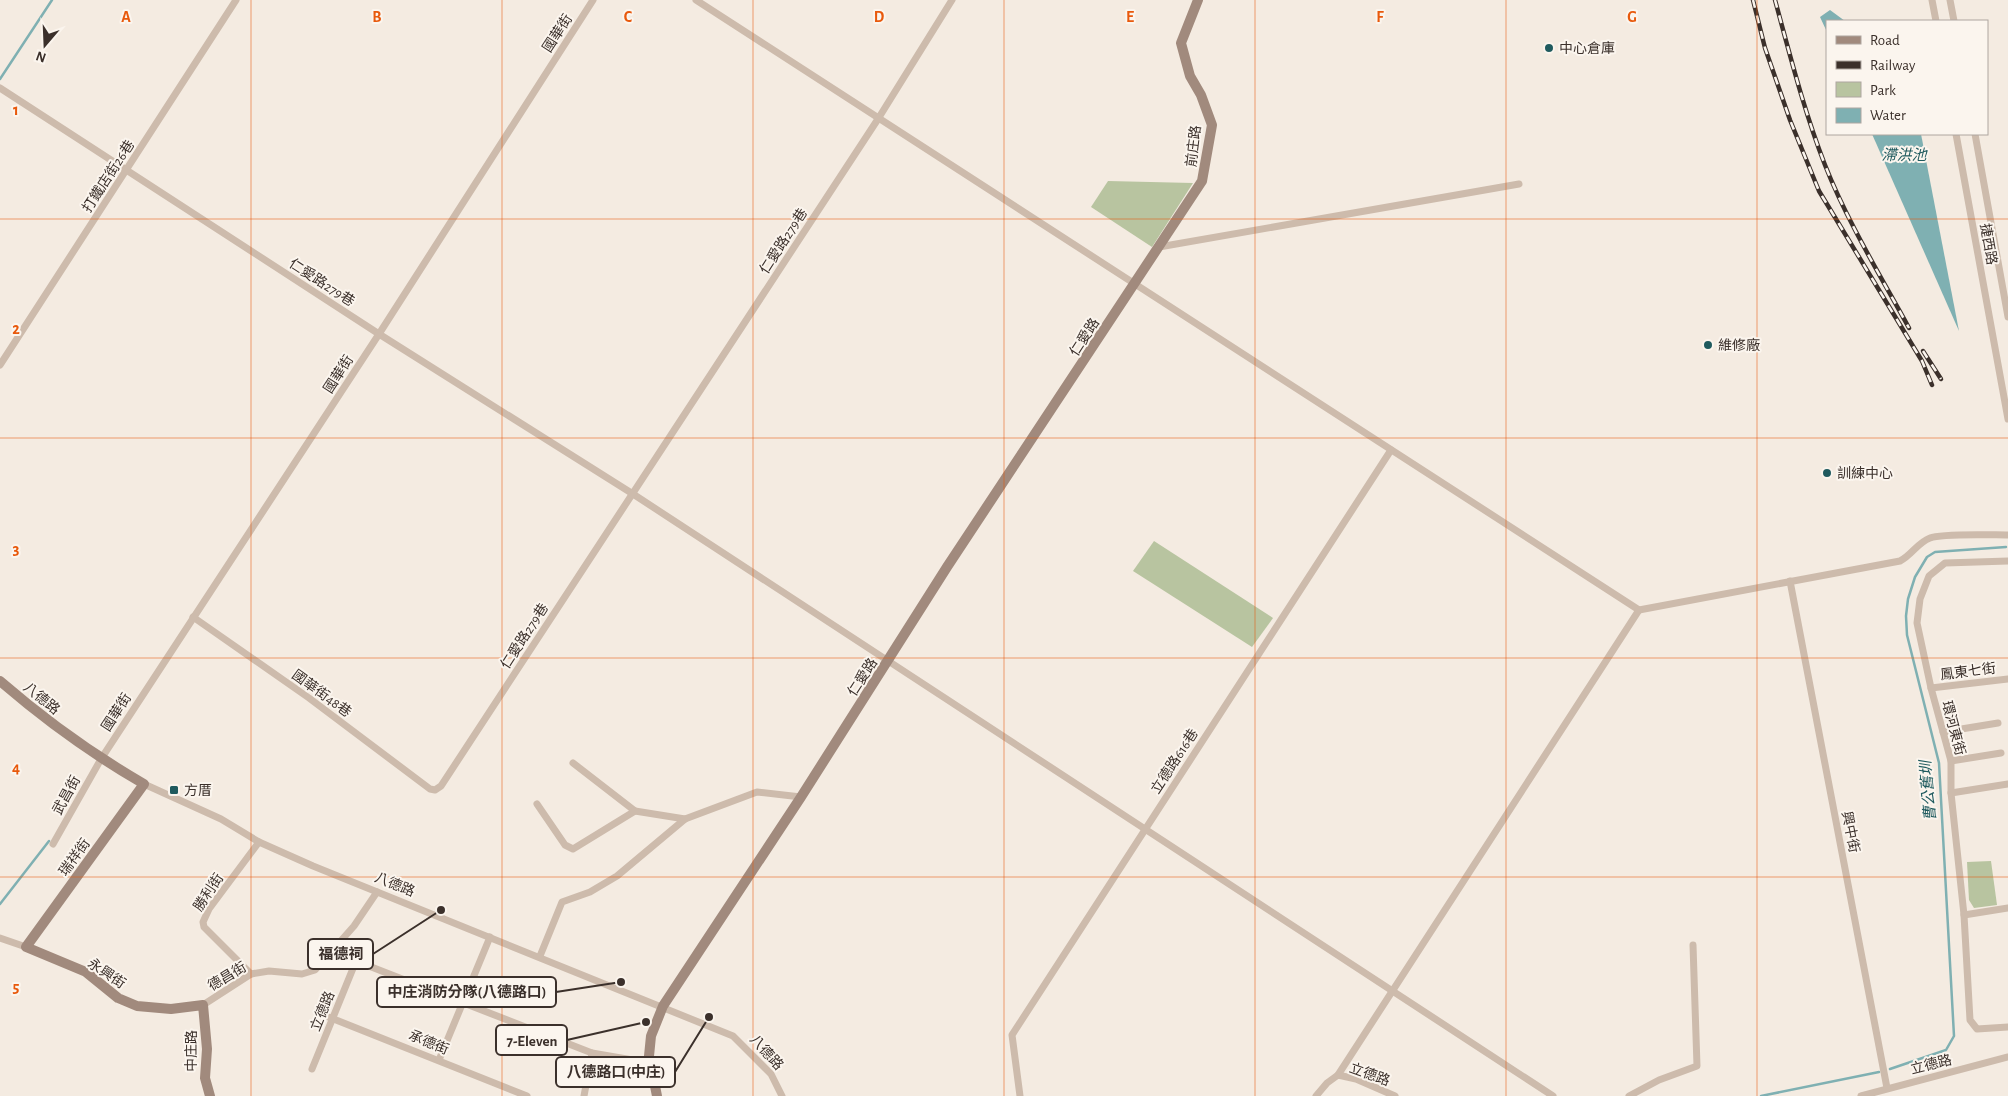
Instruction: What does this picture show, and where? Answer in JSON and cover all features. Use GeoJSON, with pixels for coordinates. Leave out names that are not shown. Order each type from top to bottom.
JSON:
{"type":"FeatureCollection","features":[{"type":"Feature","properties":{"kind":"street","name":"打鐵店街26巷"},"geometry":{"type":"LineString","coordinates":[[0,365],[236,0]]}},
{"type":"Feature","properties":{"kind":"street","name":"國華街"},"geometry":{"type":"LineString","coordinates":[[101,759],[379,334],[593,0]]}},
{"type":"Feature","properties":{"kind":"street"},"geometry":{"type":"LineString","coordinates":[[696,0],[1639,610],[1900,561],[1909,556],[1918,544],[1932,537],[2008,535]]}},
{"type":"Feature","properties":{"kind":"street","name":"仁愛路279巷"},"geometry":{"type":"LineString","coordinates":[[435,790],[441,786],[633,494],[878,119],[952,0]]}},
{"type":"Feature","properties":{"kind":"street","name":"前庄路"},"geometry":{"type":"LineString","coordinates":[[1135,284],[1202,181],[1212,125],[1201,95],[1190,76],[1181,43],[1198,0]]}},
{"type":"Feature","properties":{"kind":"street"},"geometry":{"type":"LineString","coordinates":[[1932,0],[1936,20]]}},
{"type":"Feature","properties":{"kind":"street"},"geometry":{"type":"LineString","coordinates":[[1950,0],[1954,20]]}},
{"type":"Feature","properties":{"kind":"street","name":"仁愛路279巷"},"geometry":{"type":"LineString","coordinates":[[0,88],[379,334],[633,494],[1553,1096]]}},
{"type":"Feature","properties":{"kind":"street","name":"捷西路"},"geometry":{"type":"LineString","coordinates":[[1956,135],[2008,419]]}},
{"type":"Feature","properties":{"kind":"street","name":"捷西路"},"geometry":{"type":"LineString","coordinates":[[1975,135],[2008,317]]}},
{"type":"Feature","properties":{"kind":"street"},"geometry":{"type":"LineString","coordinates":[[1159,247],[1519,184]]}},
{"type":"Feature","properties":{"kind":"street","name":"仁愛路"},"geometry":{"type":"LineString","coordinates":[[657,1096],[650,1063],[651,1036],[663,1006],[802,797],[947,567],[1135,284]]}},
{"type":"Feature","properties":{"kind":"street","name":"立德路616巷"},"geometry":{"type":"LineString","coordinates":[[1020,1096],[1012,1035],[1391,450]]}},
{"type":"Feature","properties":{"kind":"street","name":"環河東街"},"geometry":{"type":"LineString","coordinates":[[2008,561],[1945,563],[1929,576],[1920,599],[1916,622],[1930,688],[1951,761],[1951,793],[1964,916],[1970,1020],[1977,1029],[2008,1027]]}},
{"type":"Feature","properties":{"kind":"street","name":"興中街"},"geometry":{"type":"LineString","coordinates":[[1790,582],[1887,1088]]}},
{"type":"Feature","properties":{"kind":"street"},"geometry":{"type":"LineString","coordinates":[[1338,1075],[1639,610]]}},
{"type":"Feature","properties":{"kind":"street","name":"國華街48巷"},"geometry":{"type":"LineString","coordinates":[[193,617],[310,699],[430,789],[435,790]]}},
{"type":"Feature","properties":{"kind":"street","name":"鳳東七街"},"geometry":{"type":"LineString","coordinates":[[1930,688],[2008,679]]}},
{"type":"Feature","properties":{"kind":"street","name":"八德路"},"geometry":{"type":"LineString","coordinates":[[0,680],[58,728],[101,759],[144,784],[221,819],[259,842],[377,892],[540,956],[733,1036],[772,1074],[782,1096]]}},
{"type":"Feature","properties":{"kind":"street"},"geometry":{"type":"LineString","coordinates":[[1943,732],[1998,724]]}},
{"type":"Feature","properties":{"kind":"street"},"geometry":{"type":"LineString","coordinates":[[1951,761],[2001,753]]}},
{"type":"Feature","properties":{"kind":"street","name":"武昌街"},"geometry":{"type":"LineString","coordinates":[[53,844],[101,759]]}},
{"type":"Feature","properties":{"kind":"street"},"geometry":{"type":"LineString","coordinates":[[573,763],[635,811],[685,819]]}},
{"type":"Feature","properties":{"kind":"street","name":"瑞祥街"},"geometry":{"type":"LineString","coordinates":[[26,947],[144,784]]}},
{"type":"Feature","properties":{"kind":"street"},"geometry":{"type":"LineString","coordinates":[[1951,793],[2008,784]]}},
{"type":"Feature","properties":{"kind":"street"},"geometry":{"type":"LineString","coordinates":[[540,956],[562,902],[590,892],[617,876],[685,819],[756,792],[802,797]]}},
{"type":"Feature","properties":{"kind":"street"},"geometry":{"type":"LineString","coordinates":[[537,804],[565,845],[573,849],[635,811]]}},
{"type":"Feature","properties":{"kind":"street","name":"勝利街"},"geometry":{"type":"LineString","coordinates":[[252,974],[204,927],[203,922],[209,909],[259,842]]}},
{"type":"Feature","properties":{"kind":"street","name":"德昌街"},"geometry":{"type":"LineString","coordinates":[[203,1006],[252,974],[269,971],[302,974],[315,970],[334,946],[354,926],[377,892]]}},
{"type":"Feature","properties":{"kind":"street"},"geometry":{"type":"LineString","coordinates":[[1964,916],[2008,908]]}},
{"type":"Feature","properties":{"kind":"street"},"geometry":{"type":"LineString","coordinates":[[439,1060],[490,937]]}},
{"type":"Feature","properties":{"kind":"street","name":"永興街"},"geometry":{"type":"LineString","coordinates":[[0,938],[86,972],[118,998],[137,1006],[171,1009],[203,1006]]}},
{"type":"Feature","properties":{"kind":"street"},"geometry":{"type":"LineString","coordinates":[[1629,1096],[1659,1080],[1697,1066],[1693,945]]}},
{"type":"Feature","properties":{"kind":"street"},"geometry":{"type":"LineString","coordinates":[[334,946],[356,961],[592,1053],[650,1063]]}},
{"type":"Feature","properties":{"kind":"street","name":"立德路"},"geometry":{"type":"LineString","coordinates":[[312,1069],[356,961]]}},
{"type":"Feature","properties":{"kind":"street","name":"中庄路"},"geometry":{"type":"LineString","coordinates":[[203,1006],[207,1049],[205,1078],[210,1096]]}},
{"type":"Feature","properties":{"kind":"street","name":"承德街"},"geometry":{"type":"LineString","coordinates":[[322,1014],[527,1096]]}},
{"type":"Feature","properties":{"kind":"street"},"geometry":{"type":"LineString","coordinates":[[584,1096],[592,1053]]}},
{"type":"Feature","properties":{"kind":"street","name":"立德路"},"geometry":{"type":"LineString","coordinates":[[1861,1096],[2008,1057]]}},
{"type":"Feature","properties":{"kind":"street","name":"立德路"},"geometry":{"type":"LineString","coordinates":[[1316,1096],[1327,1083],[1338,1075],[1356,1079],[1395,1096]]}},
{"type":"Feature","properties":{"kind":"green space"},"geometry":{"type":"Polygon","coordinates":[[[1108,181],[1193,183],[1152,247],[1091,207],[1108,181]]]}},
{"type":"Feature","properties":{"kind":"green space"},"geometry":{"type":"Polygon","coordinates":[[[1154,541],[1273,618],[1252,647],[1133,571],[1154,541]]]}},
{"type":"Feature","properties":{"kind":"green space"},"geometry":{"type":"Polygon","coordinates":[[[1991,861],[1997,905],[1974,908],[1969,900],[1967,862],[1991,861]]]}},
{"type":"Feature","properties":{"kind":"water"},"geometry":{"type":"Polygon","coordinates":[[[1830,10],[1844,20],[1826,20],[1826,30],[1820,17],[1830,10]]]}},
{"type":"Feature","properties":{"kind":"water","name":"滯洪池"},"geometry":{"type":"Polygon","coordinates":[[[1872,135],[1921,135],[1959,331],[1872,135]]]}},
{"type":"Feature","properties":{"kind":"waterway"},"geometry":{"type":"LineString","coordinates":[[0,79],[52,0]]}},
{"type":"Feature","properties":{"kind":"waterway","name":"曹公舊圳"},"geometry":{"type":"LineString","coordinates":[[1890,1069],[1946,1050],[1954,1036],[1939,763],[1907,635],[1906,616],[1908,599],[1915,577],[1927,557],[1935,552],[2006,547]]}},
{"type":"Feature","properties":{"kind":"waterway"},"geometry":{"type":"LineString","coordinates":[[0,904],[49,841]]}},
{"type":"Feature","properties":{"kind":"waterway","name":"曹公舊圳"},"geometry":{"type":"LineString","coordinates":[[1761,1096],[1879,1072]]}},
{"type":"Feature","properties":{"kind":"railway"},"geometry":{"type":"LineString","coordinates":[[1753,0],[1765,48],[1790,120],[1819,191],[1922,361],[1932,385]]}},
{"type":"Feature","properties":{"kind":"railway"},"geometry":{"type":"LineString","coordinates":[[1775,0],[1804,104],[1825,165],[1875,268],[1909,328]]}},
{"type":"Feature","properties":{"kind":"railway"},"geometry":{"type":"LineString","coordinates":[[1923,351],[1941,379]]}},
{"type":"Feature","properties":{"kind":"place","name":"中心倉庫"},"geometry":{"type":"Point","coordinates":[1549,48]}},
{"type":"Feature","properties":{"kind":"place","name":"維修廠"},"geometry":{"type":"Point","coordinates":[1708,345]}},
{"type":"Feature","properties":{"kind":"place","name":"訓練中心"},"geometry":{"type":"Point","coordinates":[1827,473]}},
{"type":"Feature","properties":{"kind":"place","name":"方厝"},"geometry":{"type":"Point","coordinates":[174,790]}},
{"type":"Feature","properties":{"kind":"place","name":"福德祠"},"geometry":{"type":"Point","coordinates":[441,910]}},
{"type":"Feature","properties":{"kind":"place","name":"中庄消防分隊(八德路口)"},"geometry":{"type":"Point","coordinates":[621,982]}},
{"type":"Feature","properties":{"kind":"place","name":"八德路口(中庄)"},"geometry":{"type":"Point","coordinates":[709,1017]}},
{"type":"Feature","properties":{"kind":"place","name":"7-Eleven"},"geometry":{"type":"Point","coordinates":[646,1022]}}]}
